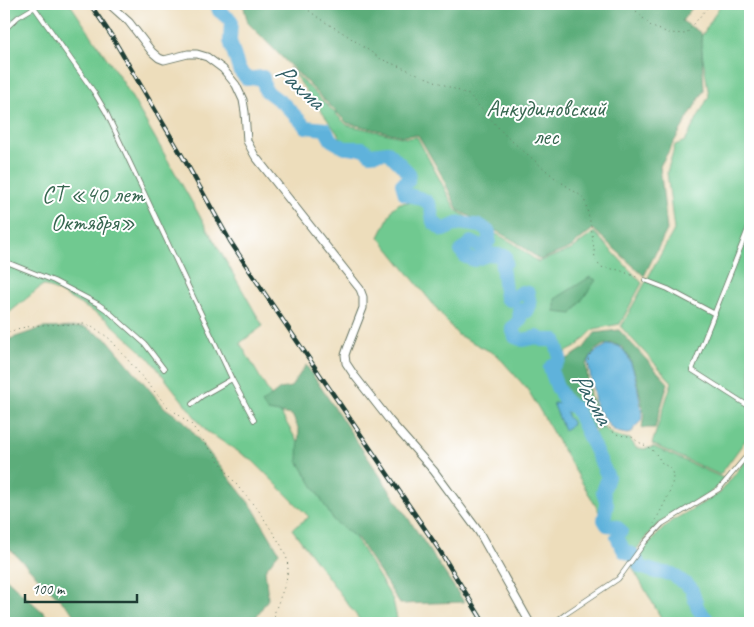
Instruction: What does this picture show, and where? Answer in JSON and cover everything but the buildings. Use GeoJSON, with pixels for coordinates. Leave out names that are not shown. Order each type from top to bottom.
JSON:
{"type":"FeatureCollection","features":[{"type":"Feature","properties":{"kind":"street"},"geometry":{"type":"LineString","coordinates":[[109,4],[129,22],[152,52],[159,58],[164,60],[188,54],[207,57],[223,69],[236,85],[245,112],[247,141],[255,156],[360,289],[363,297],[363,308],[346,348],[346,363],[390,421],[434,471],[479,532],[530,623]]}},
{"type":"Feature","properties":{"kind":"lane"},"geometry":{"type":"LineString","coordinates":[[4,30],[33,6],[94,92],[106,112],[232,379],[254,420]]}},
{"type":"Feature","properties":{"kind":"lane"},"geometry":{"type":"LineString","coordinates":[[750,224],[692,370],[750,407]]}},
{"type":"Feature","properties":{"kind":"lane"},"geometry":{"type":"LineString","coordinates":[[4,261],[54,281],[98,304],[145,344],[164,369]]}},
{"type":"Feature","properties":{"kind":"lane"},"geometry":{"type":"LineString","coordinates":[[645,280],[668,289],[715,314]]}},
{"type":"Feature","properties":{"kind":"lane"},"geometry":{"type":"LineString","coordinates":[[192,404],[232,379]]}},
{"type":"Feature","properties":{"kind":"lane"},"geometry":{"type":"LineString","coordinates":[[554,623],[618,579],[644,542],[662,524],[719,489],[750,452]]}},
{"type":"Feature","properties":{"kind":"path"},"geometry":{"type":"LineString","coordinates":[[302,4],[320,19],[381,59],[469,95],[506,136],[555,178],[584,198],[591,225],[595,258],[600,267],[619,270],[645,280]]}},
{"type":"Feature","properties":{"kind":"path"},"geometry":{"type":"LineString","coordinates":[[629,4],[652,27],[669,33],[686,34],[710,4]]}},
{"type":"Feature","properties":{"kind":"path"},"geometry":{"type":"LineString","coordinates":[[4,334],[20,328],[41,325],[84,324],[92,326],[110,339],[167,406],[191,424],[239,488],[259,511],[281,545],[287,559],[286,582],[275,611],[274,623]]}},
{"type":"Feature","properties":{"kind":"path"},"geometry":{"type":"LineString","coordinates":[[590,354],[587,372],[589,384],[594,406],[602,419],[614,433],[631,436],[637,442],[655,452],[671,470],[674,479],[654,524]]}},
{"type":"Feature","properties":{"kind":"green space","name":"СТ «40 лет Октября»"},"geometry":{"type":"Polygon","coordinates":[[[4,4],[70,4],[123,82],[263,326],[240,343],[393,600],[397,619],[382,623],[362,623],[292,529],[309,517],[253,461],[206,431],[149,358],[106,319],[43,285],[4,317],[4,4]]]}},
{"type":"Feature","properties":{"kind":"green space","name":"Анкудиновский лес"},"geometry":{"type":"Polygon","coordinates":[[[243,4],[695,4],[682,21],[701,33],[704,90],[660,166],[667,230],[644,276],[593,229],[570,248],[540,260],[516,242],[458,210],[441,174],[418,135],[403,136],[347,123],[248,23],[243,4]]]}},
{"type":"Feature","properties":{"kind":"green space"},"geometry":{"type":"Polygon","coordinates":[[[721,4],[750,4],[750,434],[720,475],[652,444],[672,382],[621,327],[674,230],[667,172],[675,145],[685,141],[709,96],[700,39],[721,4]]]}},
{"type":"Feature","properties":{"kind":"green space"},"geometry":{"type":"Polygon","coordinates":[[[289,67],[347,125],[406,138],[417,137],[456,210],[476,223],[454,221],[442,226],[436,220],[434,205],[426,196],[409,192],[405,185],[410,182],[413,172],[388,149],[371,151],[364,145],[346,145],[289,67]]]}},
{"type":"Feature","properties":{"kind":"green space"},"geometry":{"type":"Polygon","coordinates":[[[421,201],[429,209],[430,224],[442,234],[461,226],[481,231],[484,239],[479,243],[469,239],[458,250],[464,260],[473,263],[492,258],[501,261],[499,265],[504,298],[511,303],[525,296],[524,308],[517,309],[516,318],[509,327],[511,336],[517,342],[536,340],[542,343],[553,344],[555,358],[547,368],[562,400],[573,412],[605,477],[600,490],[605,504],[601,515],[528,390],[497,355],[458,335],[379,237],[393,208],[400,203],[421,201]]]}},
{"type":"Feature","properties":{"kind":"green space"},"geometry":{"type":"Polygon","coordinates":[[[493,232],[513,243],[538,262],[571,250],[594,232],[642,283],[620,324],[594,329],[576,347],[562,354],[556,338],[535,334],[520,336],[516,328],[522,321],[522,315],[529,314],[533,307],[531,291],[524,288],[509,295],[506,268],[509,264],[508,255],[495,251],[476,255],[469,252],[471,248],[484,250],[493,242],[493,232]]]}},
{"type":"Feature","properties":{"kind":"green space"},"geometry":{"type":"Polygon","coordinates":[[[590,277],[596,280],[572,314],[555,312],[555,299],[590,277]]]}},
{"type":"Feature","properties":{"kind":"green space"},"geometry":{"type":"Polygon","coordinates":[[[84,327],[107,339],[165,408],[184,421],[253,508],[279,552],[265,570],[268,599],[252,623],[83,623],[4,543],[4,361],[7,340],[42,328],[84,327]]]}},
{"type":"Feature","properties":{"kind":"green space"},"geometry":{"type":"Polygon","coordinates":[[[619,330],[668,383],[655,428],[642,428],[644,414],[636,376],[629,357],[622,347],[612,343],[603,345],[595,350],[586,364],[590,396],[604,427],[593,429],[561,387],[555,370],[564,361],[583,349],[595,333],[619,330]]]}},
{"type":"Feature","properties":{"kind":"green space"},"geometry":{"type":"Polygon","coordinates":[[[306,365],[464,602],[400,604],[358,539],[334,521],[298,461],[299,430],[292,415],[267,411],[262,403],[280,389],[291,387],[306,365]]]}},
{"type":"Feature","properties":{"kind":"green space"},"geometry":{"type":"Polygon","coordinates":[[[603,428],[615,436],[630,439],[636,448],[654,447],[725,479],[704,497],[659,524],[634,553],[626,549],[621,537],[623,531],[617,524],[609,522],[607,517],[609,503],[605,491],[610,476],[590,433],[603,428]]]}},
{"type":"Feature","properties":{"kind":"green space"},"geometry":{"type":"Polygon","coordinates":[[[750,455],[750,623],[712,623],[700,609],[693,587],[673,572],[656,570],[644,565],[638,558],[644,548],[670,522],[720,493],[750,455]]]}},
{"type":"Feature","properties":{"kind":"green space"},"geometry":{"type":"Polygon","coordinates":[[[633,561],[640,568],[656,575],[671,577],[689,589],[697,611],[706,623],[664,623],[631,565],[633,561]]]}},
{"type":"Feature","properties":{"kind":"green space"},"geometry":{"type":"Polygon","coordinates":[[[4,577],[55,623],[8,623],[4,618],[4,577]]]}},
{"type":"Feature","properties":{"kind":"water"},"geometry":{"type":"Polygon","coordinates":[[[609,344],[619,346],[625,352],[636,378],[642,415],[641,421],[632,433],[617,432],[611,428],[596,407],[588,363],[596,351],[609,344]]]}},
{"type":"Feature","properties":{"kind":"water"},"geometry":{"type":"Polygon","coordinates":[[[553,403],[563,404],[567,408],[567,416],[572,422],[571,426],[564,430],[553,403]]]}},
{"type":"Feature","properties":{"kind":"waterway","name":"Рахма"},"geometry":{"type":"LineString","coordinates":[[217,4],[219,11],[231,20],[230,41],[239,70],[247,79],[263,77],[265,90],[285,105],[306,127],[325,129],[331,140],[345,148],[363,148],[370,154],[388,152],[409,173],[408,181],[402,184],[405,194],[426,201],[431,208],[433,222],[443,230],[459,223],[481,226],[489,232],[489,241],[481,247],[471,242],[461,251],[466,257],[474,260],[490,254],[505,256],[506,262],[502,266],[506,298],[510,300],[522,292],[528,293],[530,305],[527,311],[519,310],[520,320],[512,328],[515,337],[523,340],[537,337],[542,340],[555,340],[560,358],[550,368],[557,387],[565,401],[576,409],[608,477],[603,492],[607,504],[604,520],[607,525],[615,526],[621,531],[617,537],[624,551],[633,555],[641,567],[656,572],[672,574],[691,588],[698,609],[710,623]]}},
{"type":"Feature","properties":{"kind":"railway"},"geometry":{"type":"LineString","coordinates":[[90,4],[111,35],[230,241],[440,551],[484,623]]}}]}
